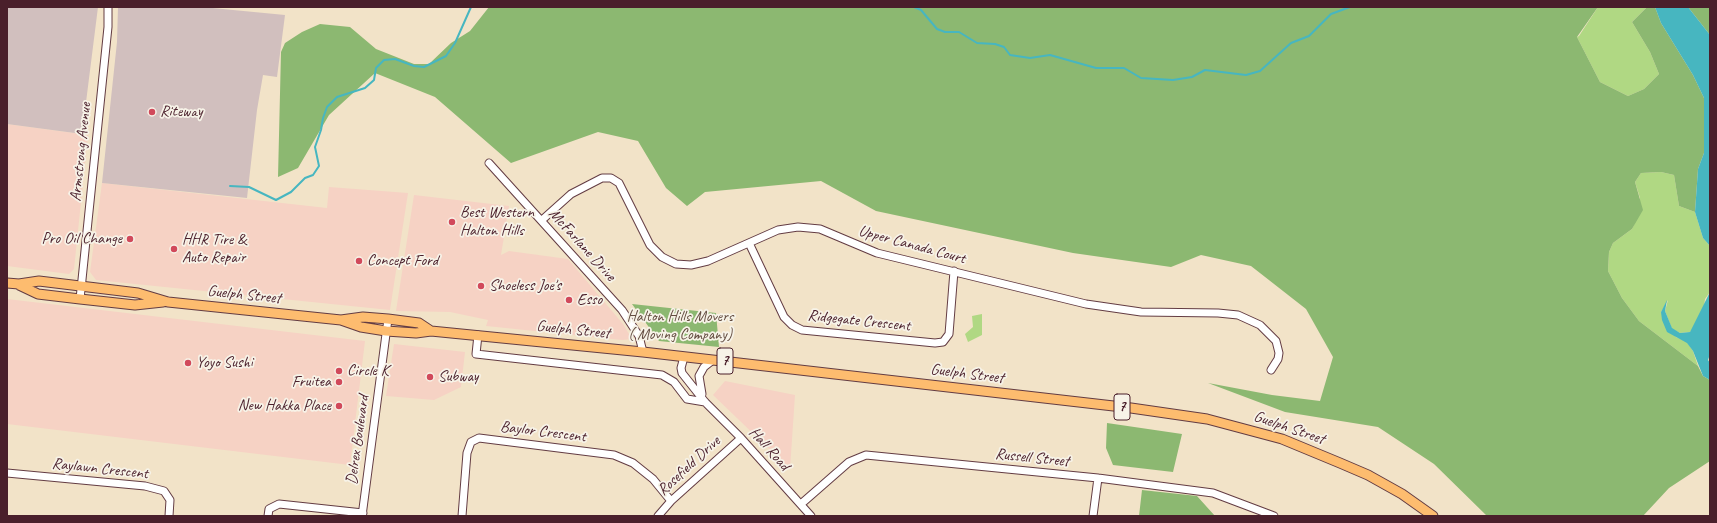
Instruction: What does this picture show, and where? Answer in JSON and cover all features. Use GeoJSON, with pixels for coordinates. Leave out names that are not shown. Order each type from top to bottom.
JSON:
{"type":"FeatureCollection","features":[{"type":"Feature","properties":{"kind":"main road","name":"Guelph Street"},"geometry":{"type":"LineString","coordinates":[[7,283],[19,284],[40,281],[82,287],[138,292],[168,302]]}},
{"type":"Feature","properties":{"kind":"main road","name":"Guelph Street"},"geometry":{"type":"LineString","coordinates":[[19,284],[38,294],[80,299],[135,305],[168,302],[341,320],[361,327],[386,331],[416,333],[431,330],[643,352],[1131,408],[1207,419],[1282,439],[1368,475],[1402,494],[1432,516]]}},
{"type":"Feature","properties":{"kind":"main road","name":"Guelph Street"},"geometry":{"type":"LineString","coordinates":[[341,320],[363,317],[388,319],[419,323],[431,330]]}},
{"type":"Feature","properties":{"kind":"street","name":"Armstrong Avenue"},"geometry":{"type":"LineString","coordinates":[[80,299],[108,27],[108,7]]}},
{"type":"Feature","properties":{"kind":"street","name":"McFarlane Drive"},"geometry":{"type":"LineString","coordinates":[[489,164],[542,220],[622,310],[640,336],[643,352]]}},
{"type":"Feature","properties":{"kind":"street","name":"Upper Canada Court"},"geometry":{"type":"LineString","coordinates":[[542,220],[571,194],[583,187],[608,178],[619,183],[650,245],[656,252],[669,261],[684,265],[699,264],[778,230],[798,227],[820,229],[877,253],[1086,304],[1140,312],[1218,313],[1238,315],[1260,325],[1276,341],[1279,353],[1278,359],[1271,370]]}},
{"type":"Feature","properties":{"kind":"street","name":"Ridgegate Crescent"},"geometry":{"type":"LineString","coordinates":[[749,243],[784,317],[792,325],[802,330],[935,343],[943,342],[949,334],[954,271]]}},
{"type":"Feature","properties":{"kind":"street","name":"Delrex Boulevard"},"geometry":{"type":"LineString","coordinates":[[362,514],[388,319]]}},
{"type":"Feature","properties":{"kind":"street"},"geometry":{"type":"LineString","coordinates":[[478,335],[476,354],[662,376],[674,382],[687,399],[705,402],[700,387],[699,376],[704,367],[712,360]]}},
{"type":"Feature","properties":{"kind":"street","name":"Hall Road"},"geometry":{"type":"LineString","coordinates":[[684,357],[681,368],[682,373],[705,402],[741,438],[812,516]]}},
{"type":"Feature","properties":{"kind":"street","name":"Baylor Crescent"},"geometry":{"type":"LineString","coordinates":[[462,516],[467,453],[471,442],[479,438],[614,455],[633,463],[653,480],[671,501]]}},
{"type":"Feature","properties":{"kind":"street","name":"Rosefield Drive"},"geometry":{"type":"LineString","coordinates":[[658,516],[671,501],[741,438]]}},
{"type":"Feature","properties":{"kind":"street","name":"Russell Street"},"geometry":{"type":"LineString","coordinates":[[800,504],[849,462],[866,456],[1098,478],[1213,494],[1274,516]]}},
{"type":"Feature","properties":{"kind":"street","name":"Raylawn Crescent"},"geometry":{"type":"LineString","coordinates":[[7,473],[145,486],[164,492],[170,500],[169,516]]}},
{"type":"Feature","properties":{"kind":"street"},"geometry":{"type":"LineString","coordinates":[[1093,516],[1098,478]]}},
{"type":"Feature","properties":{"kind":"street"},"geometry":{"type":"LineString","coordinates":[[268,516],[269,509],[279,504],[362,514]]}},
{"type":"Feature","properties":{"kind":"shaded area"},"geometry":{"type":"Polygon","coordinates":[[[7,7],[98,7],[82,134],[7,124],[7,7]]]}},
{"type":"Feature","properties":{"kind":"shaded area"},"geometry":{"type":"Polygon","coordinates":[[[118,7],[202,7],[285,15],[277,77],[263,75],[257,110],[247,198],[102,183],[117,42],[118,7]]]}},
{"type":"Feature","properties":{"kind":"shaded area"},"geometry":{"type":"Polygon","coordinates":[[[7,124],[88,135],[74,269],[69,274],[7,266],[7,124]]]}},
{"type":"Feature","properties":{"kind":"shaded area"},"geometry":{"type":"Polygon","coordinates":[[[102,183],[327,208],[329,187],[408,193],[390,310],[96,280],[90,272],[102,183]]]}},
{"type":"Feature","properties":{"kind":"shaded area"},"geometry":{"type":"Polygon","coordinates":[[[414,195],[509,206],[501,255],[509,251],[568,259],[623,324],[632,339],[622,340],[486,326],[488,320],[450,312],[396,311],[414,195]]]}},
{"type":"Feature","properties":{"kind":"shaded area"},"geometry":{"type":"Polygon","coordinates":[[[7,299],[365,341],[350,465],[7,424],[7,299]]]}},
{"type":"Feature","properties":{"kind":"shaded area"},"geometry":{"type":"Polygon","coordinates":[[[394,344],[465,352],[461,387],[434,400],[386,396],[394,344]]]}},
{"type":"Feature","properties":{"kind":"shaded area"},"geometry":{"type":"Polygon","coordinates":[[[725,381],[795,395],[790,469],[713,395],[725,381]]]}},
{"type":"Feature","properties":{"kind":"green space"},"geometry":{"type":"Polygon","coordinates":[[[489,7],[1598,7],[1577,37],[1600,82],[1628,96],[1644,89],[1659,74],[1650,52],[1632,22],[1647,7],[1655,7],[1661,23],[1693,75],[1704,98],[1704,153],[1698,169],[1695,212],[1679,206],[1674,175],[1661,172],[1641,173],[1635,182],[1643,210],[1632,229],[1613,243],[1609,252],[1608,271],[1622,298],[1639,321],[1698,366],[1703,376],[1710,380],[1710,461],[1669,488],[1643,516],[1487,516],[1434,464],[1378,427],[1285,412],[1208,383],[1272,395],[1320,401],[1333,357],[1306,309],[1251,266],[1201,255],[1171,267],[1073,253],[876,211],[821,181],[705,192],[687,206],[666,188],[638,141],[598,132],[511,163],[435,97],[375,73],[329,115],[298,168],[278,177],[281,52],[285,43],[302,32],[320,24],[350,27],[376,49],[414,64],[429,64],[451,43],[470,31],[489,7]]]}},
{"type":"Feature","properties":{"kind":"green space"},"geometry":{"type":"Polygon","coordinates":[[[1598,7],[1647,7],[1632,22],[1650,52],[1659,74],[1644,89],[1628,96],[1600,82],[1577,37],[1598,7]]]}},
{"type":"Feature","properties":{"kind":"green space"},"geometry":{"type":"Polygon","coordinates":[[[1688,7],[1710,7],[1710,35],[1688,7]]]}},
{"type":"Feature","properties":{"kind":"green space"},"geometry":{"type":"Polygon","coordinates":[[[1661,172],[1674,175],[1679,206],[1695,212],[1703,238],[1710,246],[1710,292],[1705,299],[1704,307],[1693,329],[1690,332],[1680,333],[1672,329],[1665,311],[1668,300],[1661,312],[1676,337],[1687,342],[1693,351],[1698,366],[1639,321],[1622,298],[1608,271],[1609,252],[1613,243],[1632,229],[1634,225],[1640,198],[1635,182],[1641,173],[1661,172]]]}},
{"type":"Feature","properties":{"kind":"green space","name":"Halton Hills Movers ( Moving Company)"},"geometry":{"type":"Polygon","coordinates":[[[632,304],[716,313],[719,347],[659,341],[632,304]]]}},
{"type":"Feature","properties":{"kind":"green space"},"geometry":{"type":"Polygon","coordinates":[[[982,314],[982,335],[968,342],[965,334],[973,327],[972,316],[982,314]]]}},
{"type":"Feature","properties":{"kind":"green space"},"geometry":{"type":"Polygon","coordinates":[[[1107,423],[1182,434],[1173,472],[1113,465],[1106,448],[1107,423]]]}},
{"type":"Feature","properties":{"kind":"green space"},"geometry":{"type":"Polygon","coordinates":[[[1142,490],[1197,496],[1215,516],[1139,516],[1142,490]]]}},
{"type":"Feature","properties":{"kind":"water"},"geometry":{"type":"Polygon","coordinates":[[[1655,7],[1688,7],[1710,35],[1710,246],[1703,238],[1695,212],[1698,169],[1704,153],[1704,98],[1693,75],[1661,23],[1655,7]]]}},
{"type":"Feature","properties":{"kind":"water"},"geometry":{"type":"Polygon","coordinates":[[[1710,292],[1710,354],[1708,360],[1710,363],[1710,380],[1703,376],[1693,351],[1687,343],[1667,332],[1662,320],[1661,312],[1667,300],[1665,311],[1672,328],[1680,333],[1690,332],[1710,292]]]}},
{"type":"Feature","properties":{"kind":"waterway"},"geometry":{"type":"LineString","coordinates":[[230,186],[249,187],[276,200],[291,192],[305,178],[313,175],[319,166],[315,147],[327,107],[337,97],[365,88],[374,80],[376,68],[384,60],[395,59],[414,66],[424,67],[446,56],[455,43],[471,7]]}},
{"type":"Feature","properties":{"kind":"waterway"},"geometry":{"type":"LineString","coordinates":[[914,7],[921,10],[937,29],[945,32],[959,32],[977,43],[995,44],[1004,47],[1010,55],[1030,58],[1050,55],[1096,68],[1124,68],[1141,78],[1173,80],[1192,77],[1205,70],[1246,75],[1260,71],[1291,43],[1309,36],[1331,14],[1350,7]]}},
{"type":"Feature","properties":{"kind":"place","name":"Riteway"},"geometry":{"type":"Point","coordinates":[152,112]}},
{"type":"Feature","properties":{"kind":"place","name":"Best Western Halton Hills"},"geometry":{"type":"Point","coordinates":[452,222]}},
{"type":"Feature","properties":{"kind":"place","name":"Pro Oil Change"},"geometry":{"type":"Point","coordinates":[130,239]}},
{"type":"Feature","properties":{"kind":"place","name":"HHR Tire & Auto Repair"},"geometry":{"type":"Point","coordinates":[174,249]}},
{"type":"Feature","properties":{"kind":"place","name":"Concept Ford"},"geometry":{"type":"Point","coordinates":[359,261]}},
{"type":"Feature","properties":{"kind":"place","name":"Shoeless Joe's"},"geometry":{"type":"Point","coordinates":[481,286]}},
{"type":"Feature","properties":{"kind":"place","name":"Esso"},"geometry":{"type":"Point","coordinates":[569,300]}},
{"type":"Feature","properties":{"kind":"place","name":"Yoyo Sushi"},"geometry":{"type":"Point","coordinates":[188,363]}},
{"type":"Feature","properties":{"kind":"place","name":"Circle K"},"geometry":{"type":"Point","coordinates":[339,371]}},
{"type":"Feature","properties":{"kind":"place","name":"Subway"},"geometry":{"type":"Point","coordinates":[430,377]}},
{"type":"Feature","properties":{"kind":"place","name":"Fruitea"},"geometry":{"type":"Point","coordinates":[339,382]}},
{"type":"Feature","properties":{"kind":"place","name":"New Hakka Place"},"geometry":{"type":"Point","coordinates":[339,406]}}]}
